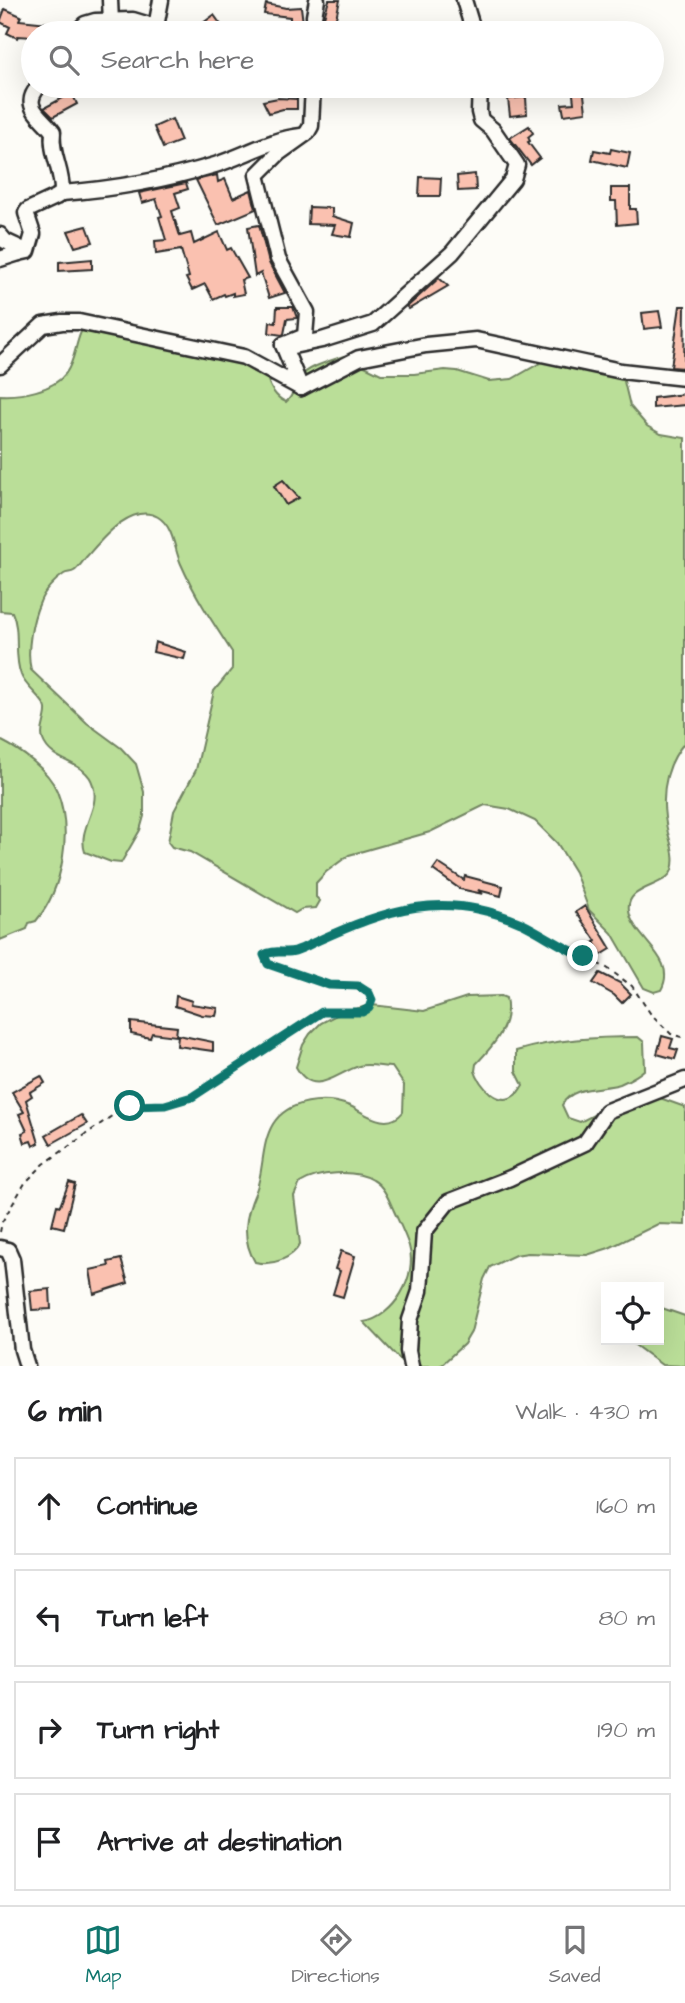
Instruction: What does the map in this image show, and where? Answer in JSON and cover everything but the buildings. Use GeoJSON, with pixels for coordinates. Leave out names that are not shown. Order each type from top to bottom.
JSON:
{"type":"FeatureCollection","features":[{"type":"Feature","properties":{"kind":"street"},"geometry":{"type":"LineString","coordinates":[[110,0],[111,21]]}},
{"type":"Feature","properties":{"kind":"street"},"geometry":{"type":"LineString","coordinates":[[157,21],[161,0]]}},
{"type":"Feature","properties":{"kind":"street"},"geometry":{"type":"LineString","coordinates":[[314,21],[317,0]]}},
{"type":"Feature","properties":{"kind":"street"},"geometry":{"type":"LineString","coordinates":[[464,0],[470,21]]}},
{"type":"Feature","properties":{"kind":"street"},"geometry":{"type":"LineString","coordinates":[[115,21],[136,21]]}},
{"type":"Feature","properties":{"kind":"street"},"geometry":{"type":"LineString","coordinates":[[31,98],[35,113],[53,132],[52,140],[62,177],[62,192]]}},
{"type":"Feature","properties":{"kind":"street"},"geometry":{"type":"LineString","coordinates":[[283,345],[305,337],[307,312],[278,259],[257,176],[279,153],[311,127],[312,98]]}},
{"type":"Feature","properties":{"kind":"street"},"geometry":{"type":"LineString","coordinates":[[283,345],[293,346],[322,340],[373,324],[452,253],[513,179],[517,165],[493,130],[481,120],[480,98]]}},
{"type":"Feature","properties":{"kind":"street"},"geometry":{"type":"LineString","coordinates":[[0,259],[28,251],[33,234],[26,213],[62,192],[144,183],[217,164],[283,138],[303,136]]}},
{"type":"Feature","properties":{"kind":"street"},"geometry":{"type":"LineString","coordinates":[[0,235],[20,248],[19,253]]}},
{"type":"Feature","properties":{"kind":"street"},"geometry":{"type":"LineString","coordinates":[[0,365],[43,325],[79,323],[244,357],[300,388]]}},
{"type":"Feature","properties":{"kind":"street"},"geometry":{"type":"LineString","coordinates":[[300,388],[359,358],[426,345],[476,340],[621,371],[685,378]]}},
{"type":"Feature","properties":{"kind":"street"},"geometry":{"type":"LineString","coordinates":[[283,345],[300,388]]}},
{"type":"Feature","properties":{"kind":"street"},"geometry":{"type":"LineString","coordinates":[[411,1366],[408,1350],[410,1320],[421,1291],[424,1232],[448,1202],[510,1178],[585,1143],[607,1111],[685,1080]]}},
{"type":"Feature","properties":{"kind":"street"},"geometry":{"type":"LineString","coordinates":[[0,1248],[8,1250],[12,1259],[22,1350],[27,1366]]}},
{"type":"Feature","properties":{"kind":"path"},"geometry":{"type":"LineString","coordinates":[[0,1232],[2,1222],[25,1183],[44,1164],[123,1108],[165,1105],[192,1097],[322,1012],[362,1012],[369,1008],[372,1000],[369,993],[358,986],[329,985],[298,975],[268,964],[264,955],[269,952],[295,951],[360,922],[396,911],[429,904],[452,904],[504,916],[607,968],[632,986],[650,1013],[671,1034],[685,1038]]}},
{"type":"Feature","properties":{"kind":"green space"},"geometry":{"type":"Polygon","coordinates":[[[90,318],[233,350],[267,376],[274,392],[286,402],[299,378],[308,370],[344,356],[381,374],[445,370],[489,381],[512,379],[554,355],[597,358],[610,362],[622,373],[630,406],[647,426],[661,434],[685,438],[685,742],[672,763],[664,797],[673,865],[668,876],[639,891],[629,903],[632,921],[660,958],[664,968],[665,979],[661,990],[654,992],[644,988],[612,933],[589,910],[575,872],[557,843],[535,821],[509,809],[485,805],[430,832],[349,855],[316,883],[316,897],[320,901],[316,908],[302,909],[295,913],[190,852],[172,847],[168,842],[174,811],[196,770],[214,691],[232,669],[232,652],[192,587],[167,526],[158,517],[148,514],[138,514],[119,524],[76,570],[64,574],[54,583],[42,598],[32,626],[29,654],[31,670],[87,723],[121,748],[136,764],[144,792],[144,816],[140,830],[121,863],[85,852],[84,835],[95,794],[93,785],[84,771],[47,748],[42,732],[45,705],[21,675],[12,612],[0,611],[0,395],[36,391],[60,379],[70,366],[81,331],[90,318]]]}},
{"type":"Feature","properties":{"kind":"green space"},"geometry":{"type":"Polygon","coordinates":[[[0,740],[33,761],[53,783],[62,807],[65,841],[59,876],[45,908],[36,921],[29,923],[27,929],[0,940],[0,740]]]}},
{"type":"Feature","properties":{"kind":"green space"},"geometry":{"type":"Polygon","coordinates":[[[467,997],[506,998],[507,1008],[504,1026],[495,1042],[476,1064],[475,1071],[485,1088],[496,1097],[509,1098],[518,1093],[523,1085],[516,1071],[516,1051],[561,1041],[591,1038],[638,1037],[644,1042],[645,1069],[639,1074],[620,1084],[580,1091],[562,1105],[568,1118],[580,1122],[629,1097],[660,1098],[685,1107],[685,1225],[658,1224],[609,1248],[587,1255],[528,1253],[515,1255],[490,1267],[484,1279],[471,1332],[464,1344],[440,1366],[406,1366],[364,1322],[375,1319],[394,1304],[407,1282],[410,1270],[409,1246],[388,1198],[377,1183],[356,1174],[336,1173],[316,1176],[300,1183],[294,1196],[300,1244],[292,1254],[281,1260],[255,1262],[248,1244],[246,1227],[249,1209],[259,1183],[266,1140],[280,1116],[297,1105],[308,1102],[340,1103],[383,1121],[397,1118],[403,1112],[404,1085],[392,1067],[363,1065],[318,1083],[303,1076],[296,1067],[303,1045],[321,1023],[340,1013],[372,1005],[424,1011],[467,997]]]}},
{"type":"Feature","properties":{"kind":"green space"},"geometry":{"type":"Polygon","coordinates":[[[664,1309],[685,1316],[685,1366],[662,1365],[635,1345],[664,1345],[664,1309]]]}},
{"type":"Feature","properties":{"kind":"route"},"geometry":{"type":"LineString","coordinates":[[130,1106],[165,1105],[192,1097],[322,1012],[362,1012],[369,1008],[372,1000],[369,993],[358,986],[329,985],[268,964],[264,955],[269,952],[295,951],[360,922],[396,911],[429,904],[452,904],[504,916],[583,956]]}}]}
